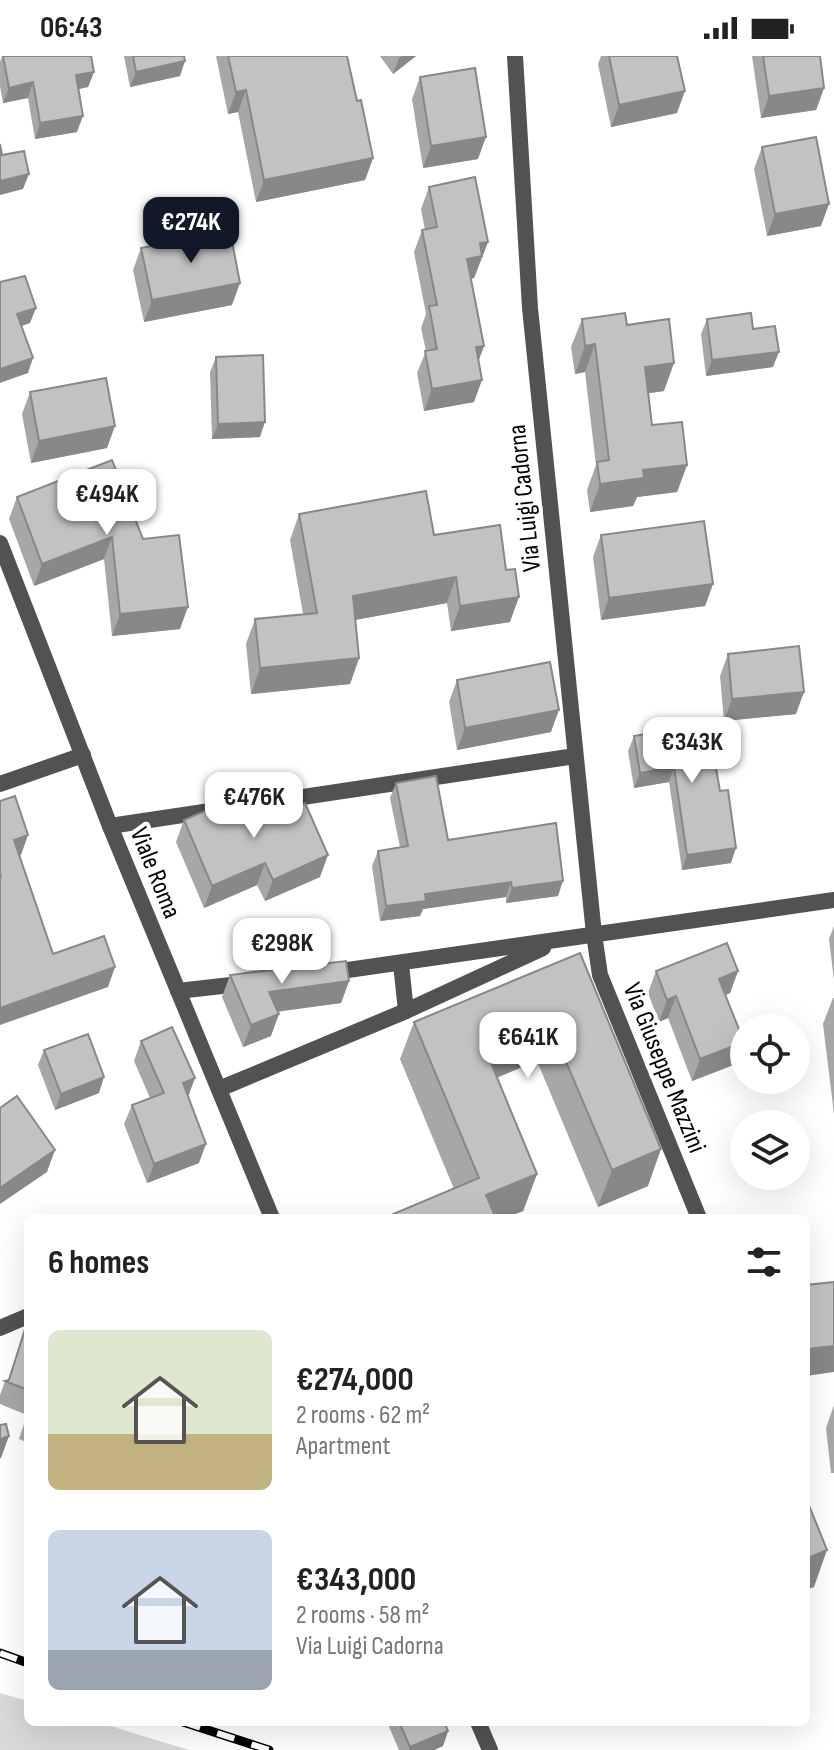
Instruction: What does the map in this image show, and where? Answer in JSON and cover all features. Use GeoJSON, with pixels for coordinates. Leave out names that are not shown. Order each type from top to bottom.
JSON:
{"type":"FeatureCollection","features":[{"type":"Feature","properties":{"kind":"street","name":"Via Luigi Cadorna"},"geometry":{"type":"LineString","coordinates":[[515,56],[530,308],[594,934]]}},
{"type":"Feature","properties":{"kind":"street","name":"Viale Roma"},"geometry":{"type":"LineString","coordinates":[[0,543],[110,826],[219,1089],[266,1214]]}},
{"type":"Feature","properties":{"kind":"street"},"geometry":{"type":"LineString","coordinates":[[0,784],[83,755]]}},
{"type":"Feature","properties":{"kind":"street"},"geometry":{"type":"LineString","coordinates":[[110,826],[575,756]]}},
{"type":"Feature","properties":{"kind":"street"},"geometry":{"type":"LineString","coordinates":[[312,975],[834,900]]}},
{"type":"Feature","properties":{"kind":"street","name":"Via Giuseppe Mazzini"},"geometry":{"type":"LineString","coordinates":[[594,934],[600,975],[697,1214]]}},
{"type":"Feature","properties":{"kind":"street"},"geometry":{"type":"LineString","coordinates":[[219,1089],[406,1011],[564,939]]}},
{"type":"Feature","properties":{"kind":"street"},"geometry":{"type":"LineString","coordinates":[[401,964],[406,1011]]}},
{"type":"Feature","properties":{"kind":"street"},"geometry":{"type":"LineString","coordinates":[[178,991],[267,980]]}},
{"type":"Feature","properties":{"kind":"street"},"geometry":{"type":"LineString","coordinates":[[0,1328],[24,1318]]}},
{"type":"Feature","properties":{"kind":"street"},"geometry":{"type":"LineString","coordinates":[[480,1726],[490,1750]]}},
{"type":"Feature","properties":{"kind":"shaded area"},"geometry":{"type":"Polygon","coordinates":[[[0,1693],[24,1700],[24,1726],[110,1726],[189,1750],[0,1750],[0,1693]]]}},
{"type":"Feature","properties":{"kind":"building"},"geometry":{"type":"Polygon","coordinates":[[[3,56],[91,56],[94,72],[76,75],[83,116],[40,123],[33,82],[9,88],[3,56]]]}},
{"type":"Feature","properties":{"kind":"building"},"geometry":{"type":"Polygon","coordinates":[[[133,56],[184,56],[185,61],[136,72],[133,56]]]}},
{"type":"Feature","properties":{"kind":"building"},"geometry":{"type":"Polygon","coordinates":[[[228,56],[347,56],[357,101],[361,100],[373,158],[264,180],[246,90],[236,92],[228,56]]]}},
{"type":"Feature","properties":{"kind":"building"},"geometry":{"type":"Polygon","coordinates":[[[609,56],[677,56],[685,91],[619,105],[609,56]]]}},
{"type":"Feature","properties":{"kind":"building"},"geometry":{"type":"Polygon","coordinates":[[[763,56],[820,56],[824,88],[769,96],[763,56]]]}},
{"type":"Feature","properties":{"kind":"building"},"geometry":{"type":"Polygon","coordinates":[[[475,68],[486,137],[431,146],[420,77],[475,68]]]}},
{"type":"Feature","properties":{"kind":"building"},"geometry":{"type":"Polygon","coordinates":[[[816,137],[829,204],[775,214],[762,147],[816,137]]]}},
{"type":"Feature","properties":{"kind":"building"},"geometry":{"type":"Polygon","coordinates":[[[0,144],[2,155],[24,151],[29,174],[0,181],[0,144]]]}},
{"type":"Feature","properties":{"kind":"building"},"geometry":{"type":"Polygon","coordinates":[[[475,177],[488,242],[480,243],[482,256],[467,259],[484,346],[476,347],[482,380],[432,389],[425,351],[437,349],[429,306],[437,305],[422,230],[437,227],[429,187],[475,177]]]}},
{"type":"Feature","properties":{"kind":"building"},"geometry":{"type":"Polygon","coordinates":[[[230,231],[240,283],[152,300],[141,248],[230,231]]]}},
{"type":"Feature","properties":{"kind":"building"},"geometry":{"type":"Polygon","coordinates":[[[25,276],[36,308],[17,314],[33,358],[0,369],[0,282],[25,276]]]}},
{"type":"Feature","properties":{"kind":"building"},"geometry":{"type":"Polygon","coordinates":[[[625,313],[627,325],[669,319],[674,363],[645,367],[652,425],[682,422],[687,465],[643,470],[644,478],[600,484],[597,462],[609,460],[595,344],[585,346],[582,319],[625,313]]]}},
{"type":"Feature","properties":{"kind":"building"},"geometry":{"type":"Polygon","coordinates":[[[751,313],[753,329],[775,326],[779,352],[712,360],[707,319],[751,313]]]}},
{"type":"Feature","properties":{"kind":"building"},"geometry":{"type":"Polygon","coordinates":[[[263,355],[265,422],[218,424],[216,357],[263,355]]]}},
{"type":"Feature","properties":{"kind":"building"},"geometry":{"type":"Polygon","coordinates":[[[106,378],[115,426],[39,441],[30,392],[106,378]]]}},
{"type":"Feature","properties":{"kind":"building"},"geometry":{"type":"Polygon","coordinates":[[[112,460],[143,539],[179,535],[188,607],[120,614],[112,537],[42,564],[17,497],[112,460]]]}},
{"type":"Feature","properties":{"kind":"building"},"geometry":{"type":"Polygon","coordinates":[[[426,491],[434,535],[500,525],[506,570],[515,569],[519,597],[460,606],[456,577],[353,596],[359,658],[260,668],[255,619],[317,613],[299,514],[426,491]]]}},
{"type":"Feature","properties":{"kind":"building"},"geometry":{"type":"Polygon","coordinates":[[[704,521],[713,584],[609,598],[601,535],[704,521]]]}},
{"type":"Feature","properties":{"kind":"building"},"geometry":{"type":"Polygon","coordinates":[[[799,646],[804,692],[732,699],[728,654],[799,646]]]}},
{"type":"Feature","properties":{"kind":"building"},"geometry":{"type":"Polygon","coordinates":[[[550,662],[559,710],[465,728],[457,680],[550,662]]]}},
{"type":"Feature","properties":{"kind":"building"},"geometry":{"type":"Polygon","coordinates":[[[708,723],[720,791],[728,790],[736,848],[687,855],[674,767],[640,773],[634,736],[708,723]]]}},
{"type":"Feature","properties":{"kind":"building"},"geometry":{"type":"Polygon","coordinates":[[[436,776],[448,840],[556,823],[563,881],[512,888],[511,882],[425,894],[426,901],[386,906],[378,851],[408,846],[396,783],[436,776]]]}},
{"type":"Feature","properties":{"kind":"building"},"geometry":{"type":"Polygon","coordinates":[[[15,796],[28,835],[14,840],[53,954],[104,936],[115,967],[0,1008],[0,801],[15,796]]]}},
{"type":"Feature","properties":{"kind":"building"},"geometry":{"type":"Polygon","coordinates":[[[248,796],[260,823],[305,803],[328,855],[273,880],[265,863],[212,886],[184,820],[237,797],[248,796]]]}},
{"type":"Feature","properties":{"kind":"building"},"geometry":{"type":"Polygon","coordinates":[[[727,943],[738,971],[719,979],[733,1014],[730,1014],[730,1047],[700,1059],[676,996],[667,1000],[656,971],[727,943]]]}},
{"type":"Feature","properties":{"kind":"building"},"geometry":{"type":"Polygon","coordinates":[[[580,953],[661,1149],[612,1170],[550,1024],[486,1051],[537,1174],[486,1195],[494,1214],[393,1214],[479,1178],[414,1022],[580,953]]]}},
{"type":"Feature","properties":{"kind":"building"},"geometry":{"type":"Polygon","coordinates":[[[346,961],[349,981],[269,992],[279,1014],[251,1025],[230,975],[346,961]]]}},
{"type":"Feature","properties":{"kind":"building"},"geometry":{"type":"Polygon","coordinates":[[[172,1027],[195,1078],[183,1083],[206,1144],[154,1164],[132,1105],[164,1093],[141,1041],[172,1027]]]}},
{"type":"Feature","properties":{"kind":"building"},"geometry":{"type":"Polygon","coordinates":[[[88,1034],[104,1077],[61,1094],[44,1050],[88,1034]]]}},
{"type":"Feature","properties":{"kind":"building"},"geometry":{"type":"Polygon","coordinates":[[[17,1096],[55,1150],[0,1188],[0,1108],[17,1096]]]}},
{"type":"Feature","properties":{"kind":"building"},"geometry":{"type":"Polygon","coordinates":[[[834,1282],[834,1346],[810,1349],[810,1285],[834,1282]]]}},
{"type":"Feature","properties":{"kind":"building"},"geometry":{"type":"Polygon","coordinates":[[[24,1332],[24,1388],[5,1381],[9,1380],[24,1332]]]}},
{"type":"Feature","properties":{"kind":"building"},"geometry":{"type":"Polygon","coordinates":[[[6,1424],[9,1436],[0,1439],[0,1425],[6,1424]]]}},
{"type":"Feature","properties":{"kind":"building"},"geometry":{"type":"Polygon","coordinates":[[[810,1508],[827,1550],[810,1557],[810,1508]]]}},
{"type":"Feature","properties":{"kind":"building"},"geometry":{"type":"Polygon","coordinates":[[[401,1726],[446,1726],[448,1731],[410,1747],[401,1726]]]}},
{"type":"Feature","properties":{"kind":"railway"},"geometry":{"type":"LineString","coordinates":[[0,1653],[24,1662]]}},
{"type":"Feature","properties":{"kind":"railway"},"geometry":{"type":"LineString","coordinates":[[195,1726],[269,1750]]}}]}
